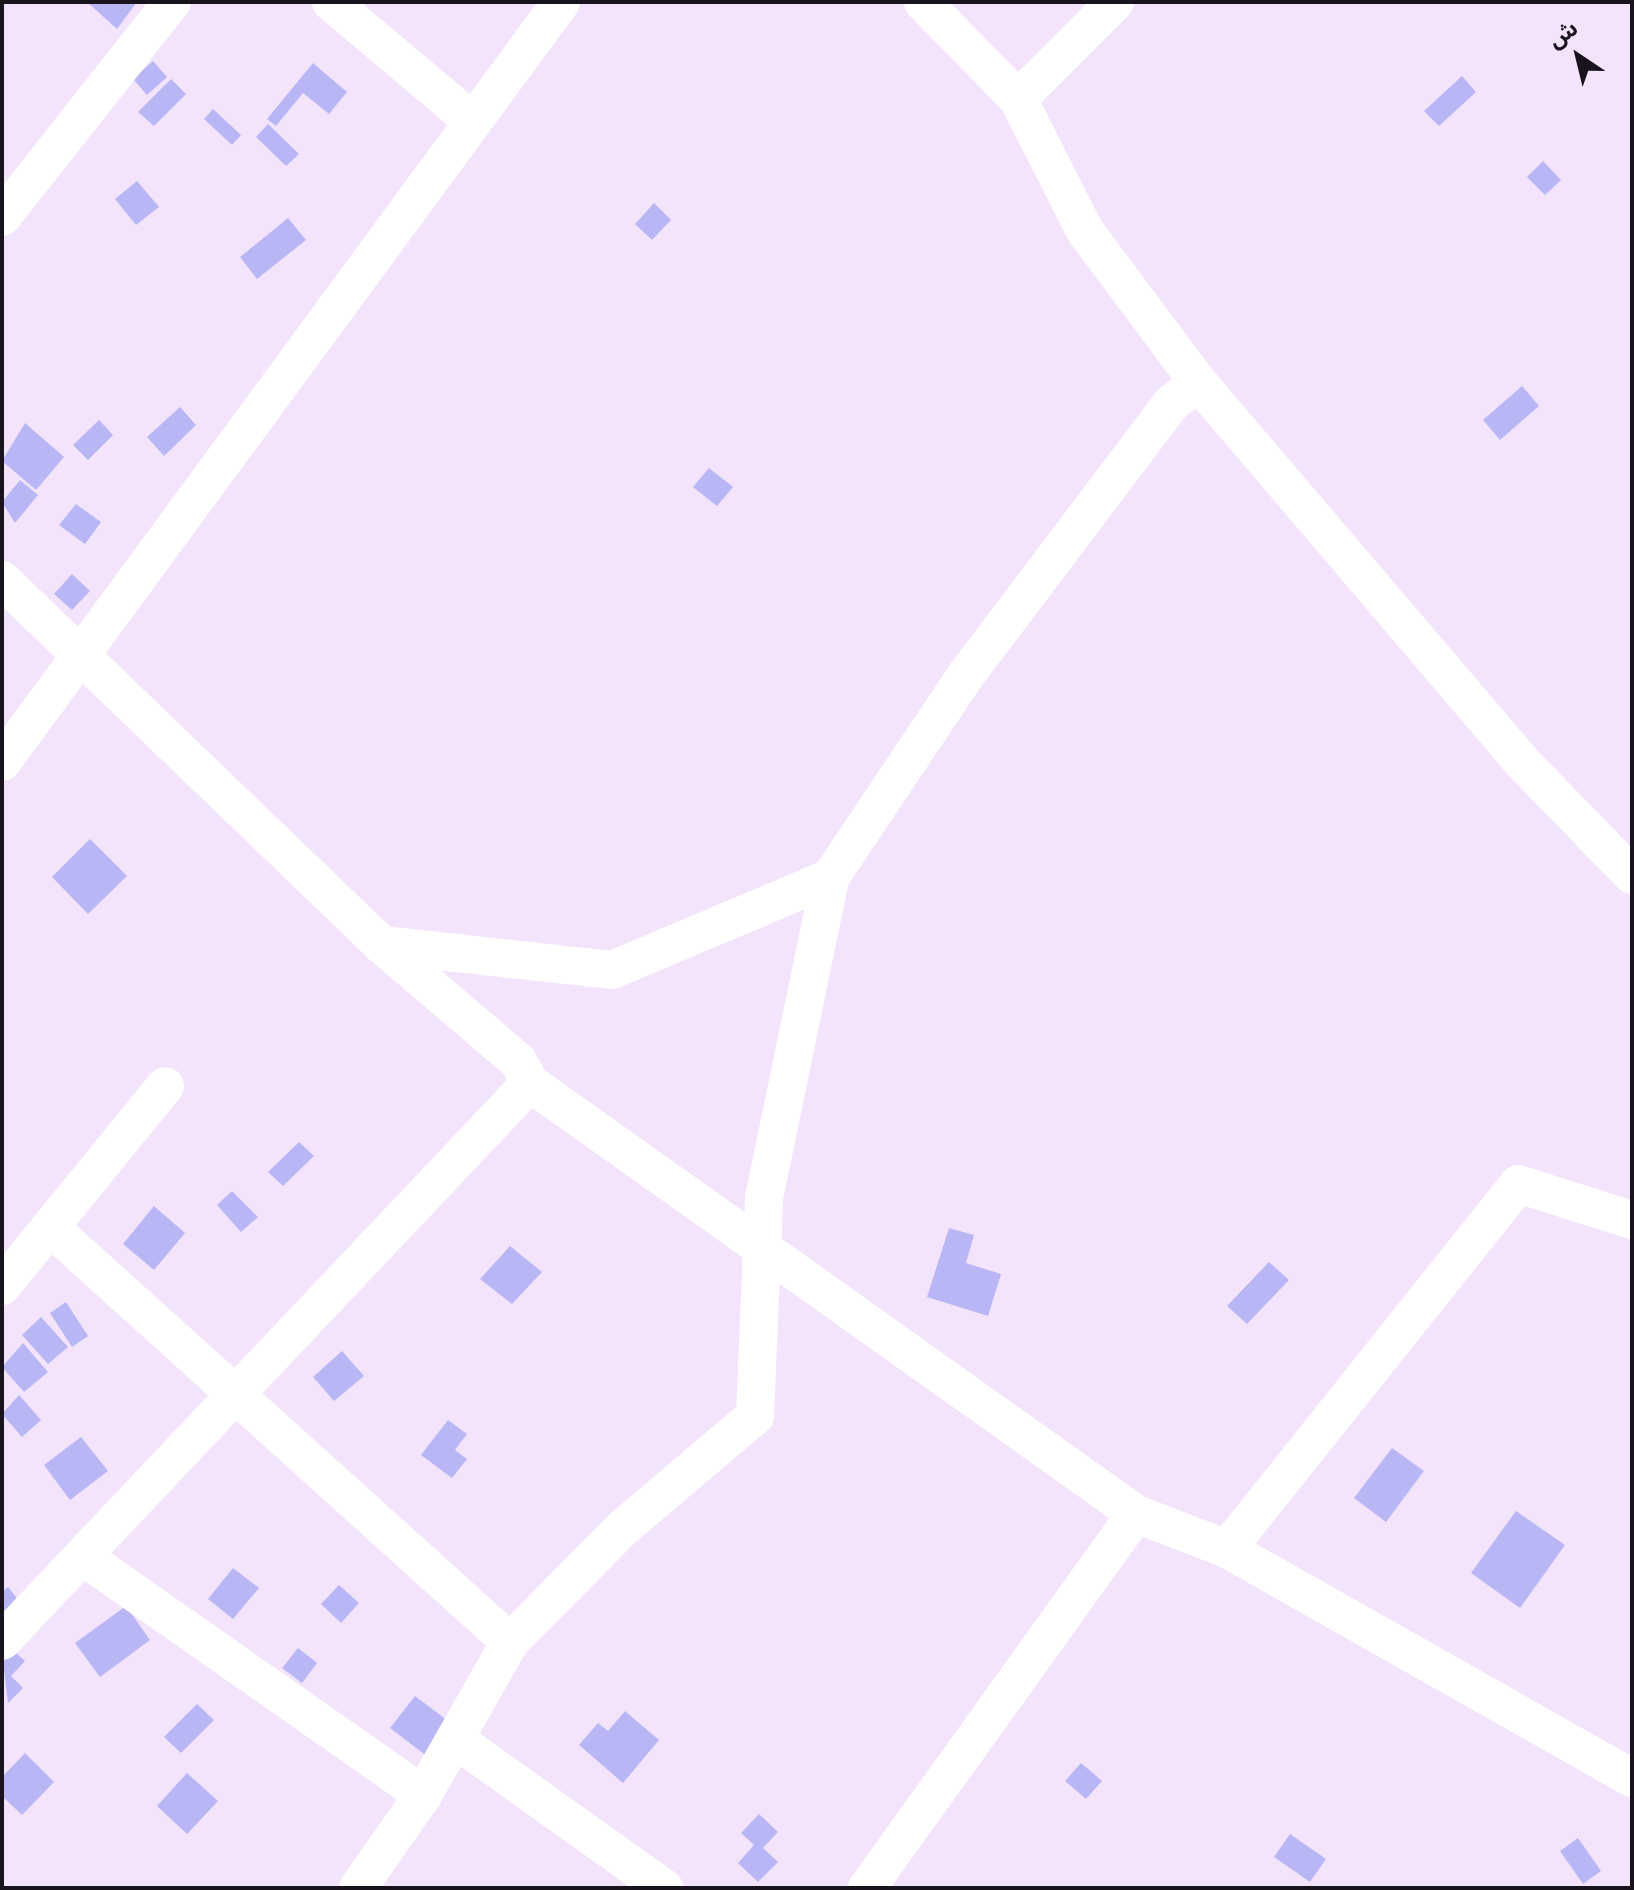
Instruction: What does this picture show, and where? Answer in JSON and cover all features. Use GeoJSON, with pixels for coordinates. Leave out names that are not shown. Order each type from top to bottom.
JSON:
{"type":"FeatureCollection","features":[{"type":"Feature","properties":{"kind":"street"},"geometry":{"type":"LineString","coordinates":[[2,217],[172,2]]}},
{"type":"Feature","properties":{"kind":"street"},"geometry":{"type":"LineString","coordinates":[[331,2],[471,120]]}},
{"type":"Feature","properties":{"kind":"street"},"geometry":{"type":"LineString","coordinates":[[2,762],[471,120],[561,2]]}},
{"type":"Feature","properties":{"kind":"street"},"geometry":{"type":"LineString","coordinates":[[923,2],[1018,99],[1085,231],[1198,382],[1523,763],[1632,875]]}},
{"type":"Feature","properties":{"kind":"street"},"geometry":{"type":"LineString","coordinates":[[1018,99],[1115,2]]}},
{"type":"Feature","properties":{"kind":"street"},"geometry":{"type":"LineString","coordinates":[[358,1888],[423,1795],[510,1642],[624,1527],[755,1416],[764,1198],[830,878],[966,675],[1172,403],[1198,382]]}},
{"type":"Feature","properties":{"kind":"street"},"geometry":{"type":"LineString","coordinates":[[2,580],[382,945],[518,1061],[530,1083],[1136,1514],[1227,1549],[1632,1778]]}},
{"type":"Feature","properties":{"kind":"street"},"geometry":{"type":"LineString","coordinates":[[382,945],[612,970],[830,878]]}},
{"type":"Feature","properties":{"kind":"street"},"geometry":{"type":"LineString","coordinates":[[2,1641],[85,1558],[231,1394],[530,1083]]}},
{"type":"Feature","properties":{"kind":"street"},"geometry":{"type":"LineString","coordinates":[[2,1286],[165,1086]]}},
{"type":"Feature","properties":{"kind":"street"},"geometry":{"type":"LineString","coordinates":[[1227,1549],[1518,1184],[1632,1220]]}},
{"type":"Feature","properties":{"kind":"street"},"geometry":{"type":"LineString","coordinates":[[51,1228],[231,1394],[510,1642]]}},
{"type":"Feature","properties":{"kind":"street"},"geometry":{"type":"LineString","coordinates":[[867,1888],[1136,1514]]}},
{"type":"Feature","properties":{"kind":"street"},"geometry":{"type":"LineString","coordinates":[[85,1558],[423,1795]]}},
{"type":"Feature","properties":{"kind":"street"},"geometry":{"type":"LineString","coordinates":[[455,1739],[664,1888]]}},
{"type":"Feature","properties":{"kind":"building"},"geometry":{"type":"Polygon","coordinates":[[[87,2],[137,2],[117,29],[87,2]]]}},
{"type":"Feature","properties":{"kind":"building"},"geometry":{"type":"Polygon","coordinates":[[[153,61],[167,77],[147,95],[133,79],[153,61]]]}},
{"type":"Feature","properties":{"kind":"building"},"geometry":{"type":"Polygon","coordinates":[[[313,63],[347,92],[329,114],[303,93],[276,126],[267,119],[313,63]]]}},
{"type":"Feature","properties":{"kind":"building"},"geometry":{"type":"Polygon","coordinates":[[[1462,76],[1476,92],[1439,126],[1424,111],[1462,76]]]}},
{"type":"Feature","properties":{"kind":"building"},"geometry":{"type":"Polygon","coordinates":[[[171,79],[186,94],[154,126],[138,112],[171,79]]]}},
{"type":"Feature","properties":{"kind":"building"},"geometry":{"type":"Polygon","coordinates":[[[213,109],[241,135],[232,145],[204,119],[213,109]]]}},
{"type":"Feature","properties":{"kind":"building"},"geometry":{"type":"Polygon","coordinates":[[[268,124],[299,154],[286,166],[256,137],[268,124]]]}},
{"type":"Feature","properties":{"kind":"building"},"geometry":{"type":"Polygon","coordinates":[[[1543,161],[1561,180],[1545,195],[1527,177],[1543,161]]]}},
{"type":"Feature","properties":{"kind":"building"},"geometry":{"type":"Polygon","coordinates":[[[137,181],[159,207],[136,225],[115,199],[137,181]]]}},
{"type":"Feature","properties":{"kind":"building"},"geometry":{"type":"Polygon","coordinates":[[[654,203],[671,220],[652,240],[635,224],[654,203]]]}},
{"type":"Feature","properties":{"kind":"building"},"geometry":{"type":"Polygon","coordinates":[[[288,218],[306,240],[257,279],[240,257],[288,218]]]}},
{"type":"Feature","properties":{"kind":"building"},"geometry":{"type":"Polygon","coordinates":[[[1522,386],[1539,406],[1500,440],[1483,420],[1522,386]]]}},
{"type":"Feature","properties":{"kind":"building"},"geometry":{"type":"Polygon","coordinates":[[[180,407],[196,425],[164,456],[147,437],[180,407]]]}},
{"type":"Feature","properties":{"kind":"building"},"geometry":{"type":"Polygon","coordinates":[[[99,420],[113,435],[88,460],[73,445],[99,420]]]}},
{"type":"Feature","properties":{"kind":"building"},"geometry":{"type":"Polygon","coordinates":[[[25,423],[64,457],[36,490],[2,461],[25,423]]]}},
{"type":"Feature","properties":{"kind":"building"},"geometry":{"type":"Polygon","coordinates":[[[709,468],[733,487],[717,506],[693,487],[709,468]]]}},
{"type":"Feature","properties":{"kind":"building"},"geometry":{"type":"Polygon","coordinates":[[[20,480],[38,495],[15,523],[2,502],[20,480]]]}},
{"type":"Feature","properties":{"kind":"building"},"geometry":{"type":"Polygon","coordinates":[[[76,504],[101,522],[85,544],[59,525],[76,504]]]}},
{"type":"Feature","properties":{"kind":"building"},"geometry":{"type":"Polygon","coordinates":[[[72,574],[90,591],[72,610],[54,594],[72,574]]]}},
{"type":"Feature","properties":{"kind":"building"},"geometry":{"type":"Polygon","coordinates":[[[90,839],[127,876],[88,914],[52,877],[90,839]]]}},
{"type":"Feature","properties":{"kind":"building"},"geometry":{"type":"Polygon","coordinates":[[[299,1142],[314,1156],[283,1186],[268,1172],[299,1142]]]}},
{"type":"Feature","properties":{"kind":"building"},"geometry":{"type":"Polygon","coordinates":[[[232,1191],[258,1217],[241,1232],[217,1205],[232,1191]]]}},
{"type":"Feature","properties":{"kind":"building"},"geometry":{"type":"Polygon","coordinates":[[[154,1206],[185,1233],[154,1270],[123,1244],[154,1206]]]}},
{"type":"Feature","properties":{"kind":"building"},"geometry":{"type":"Polygon","coordinates":[[[949,1228],[974,1235],[966,1263],[1001,1274],[988,1316],[927,1297],[949,1228]]]}},
{"type":"Feature","properties":{"kind":"building"},"geometry":{"type":"Polygon","coordinates":[[[510,1246],[542,1272],[512,1304],[480,1279],[510,1246]]]}},
{"type":"Feature","properties":{"kind":"building"},"geometry":{"type":"Polygon","coordinates":[[[1269,1262],[1289,1280],[1247,1324],[1227,1306],[1269,1262]]]}},
{"type":"Feature","properties":{"kind":"building"},"geometry":{"type":"Polygon","coordinates":[[[66,1302],[88,1336],[72,1347],[50,1313],[66,1302]]]}},
{"type":"Feature","properties":{"kind":"building"},"geometry":{"type":"Polygon","coordinates":[[[41,1317],[68,1347],[48,1364],[22,1335],[41,1317]]]}},
{"type":"Feature","properties":{"kind":"building"},"geometry":{"type":"Polygon","coordinates":[[[23,1343],[48,1372],[24,1392],[2,1367],[23,1343]]]}},
{"type":"Feature","properties":{"kind":"building"},"geometry":{"type":"Polygon","coordinates":[[[342,1351],[364,1376],[334,1401],[313,1377],[342,1351]]]}},
{"type":"Feature","properties":{"kind":"building"},"geometry":{"type":"Polygon","coordinates":[[[19,1395],[41,1420],[22,1437],[2,1414],[19,1395]]]}},
{"type":"Feature","properties":{"kind":"building"},"geometry":{"type":"Polygon","coordinates":[[[448,1420],[467,1434],[455,1450],[467,1459],[452,1478],[421,1455],[448,1420]]]}},
{"type":"Feature","properties":{"kind":"building"},"geometry":{"type":"Polygon","coordinates":[[[81,1437],[108,1471],[70,1500],[44,1465],[81,1437]]]}},
{"type":"Feature","properties":{"kind":"building"},"geometry":{"type":"Polygon","coordinates":[[[1392,1448],[1424,1471],[1386,1522],[1354,1498],[1392,1448]]]}},
{"type":"Feature","properties":{"kind":"building"},"geometry":{"type":"Polygon","coordinates":[[[1516,1511],[1565,1545],[1520,1608],[1471,1573],[1516,1511]]]}},
{"type":"Feature","properties":{"kind":"building"},"geometry":{"type":"Polygon","coordinates":[[[233,1568],[259,1588],[233,1619],[208,1599],[233,1568]]]}},
{"type":"Feature","properties":{"kind":"building"},"geometry":{"type":"Polygon","coordinates":[[[339,1585],[359,1603],[341,1623],[321,1604],[339,1585]]]}},
{"type":"Feature","properties":{"kind":"building"},"geometry":{"type":"Polygon","coordinates":[[[8,1587],[23,1606],[2,1624],[2,1592],[8,1587]]]}},
{"type":"Feature","properties":{"kind":"building"},"geometry":{"type":"Polygon","coordinates":[[[126,1606],[150,1640],[100,1677],[75,1643],[126,1606]]]}},
{"type":"Feature","properties":{"kind":"building"},"geometry":{"type":"Polygon","coordinates":[[[10,1647],[25,1661],[11,1676],[23,1688],[8,1703],[2,1655],[10,1647]]]}},
{"type":"Feature","properties":{"kind":"building"},"geometry":{"type":"Polygon","coordinates":[[[298,1648],[317,1663],[302,1683],[282,1668],[298,1648]]]}},
{"type":"Feature","properties":{"kind":"building"},"geometry":{"type":"Polygon","coordinates":[[[415,1696],[452,1724],[428,1757],[390,1728],[415,1696]]]}},
{"type":"Feature","properties":{"kind":"building"},"geometry":{"type":"Polygon","coordinates":[[[197,1704],[214,1720],[181,1753],[164,1737],[197,1704]]]}},
{"type":"Feature","properties":{"kind":"building"},"geometry":{"type":"Polygon","coordinates":[[[625,1711],[659,1740],[623,1783],[579,1745],[598,1723],[608,1731],[625,1711]]]}},
{"type":"Feature","properties":{"kind":"building"},"geometry":{"type":"Polygon","coordinates":[[[25,1753],[54,1782],[22,1815],[2,1796],[2,1777],[25,1753]]]}},
{"type":"Feature","properties":{"kind":"building"},"geometry":{"type":"Polygon","coordinates":[[[1081,1763],[1102,1781],[1086,1799],[1065,1781],[1081,1763]]]}},
{"type":"Feature","properties":{"kind":"building"},"geometry":{"type":"Polygon","coordinates":[[[187,1773],[218,1801],[187,1834],[157,1806],[187,1773]]]}},
{"type":"Feature","properties":{"kind":"building"},"geometry":{"type":"Polygon","coordinates":[[[759,1814],[778,1832],[763,1848],[778,1862],[758,1882],[738,1863],[754,1845],[741,1833],[759,1814]]]}},
{"type":"Feature","properties":{"kind":"building"},"geometry":{"type":"Polygon","coordinates":[[[1290,1834],[1326,1859],[1310,1882],[1274,1857],[1290,1834]]]}},
{"type":"Feature","properties":{"kind":"building"},"geometry":{"type":"Polygon","coordinates":[[[1578,1838],[1601,1871],[1583,1884],[1560,1851],[1578,1838]]]}}]}
